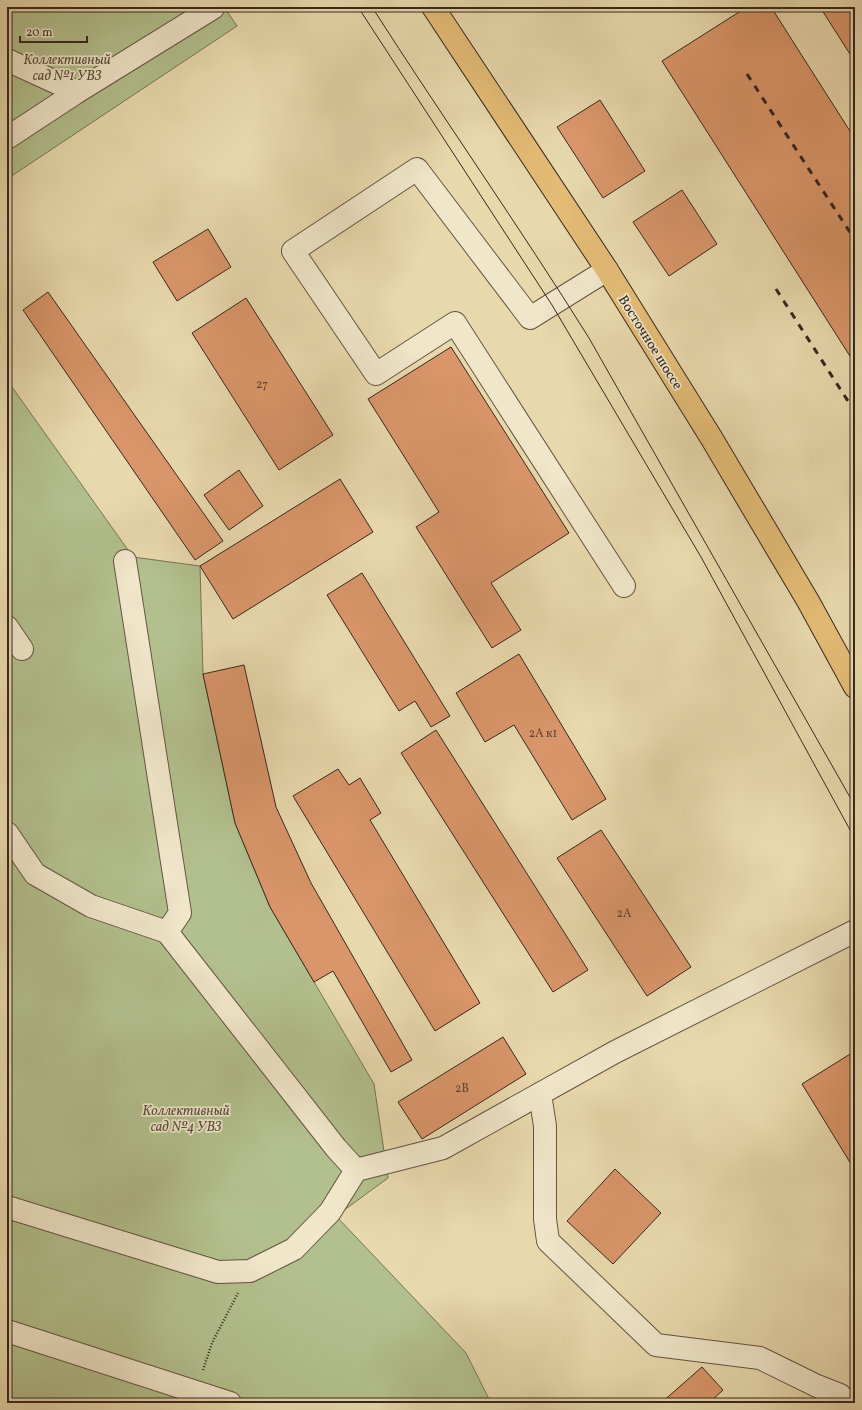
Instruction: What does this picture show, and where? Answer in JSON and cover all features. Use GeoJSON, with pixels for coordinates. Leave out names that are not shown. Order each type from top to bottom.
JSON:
{"type":"FeatureCollection","features":[{"type":"Feature","properties":{"kind":"main road","name":"Восточное шоссе"},"geometry":{"type":"LineString","coordinates":[[433,7],[607,270],[712,439],[808,601],[855,687]]}},
{"type":"Feature","properties":{"kind":"lane"},"geometry":{"type":"LineString","coordinates":[[7,138],[76,92],[213,8]]}},
{"type":"Feature","properties":{"kind":"lane"},"geometry":{"type":"LineString","coordinates":[[7,60],[76,92]]}},
{"type":"Feature","properties":{"kind":"lane"},"geometry":{"type":"LineString","coordinates":[[607,270],[530,318],[417,169],[293,252],[376,374],[455,323],[624,586]]}},
{"type":"Feature","properties":{"kind":"lane"},"geometry":{"type":"LineString","coordinates":[[125,561],[180,913],[167,932]]}},
{"type":"Feature","properties":{"kind":"lane"},"geometry":{"type":"LineString","coordinates":[[7,627],[22,649]]}},
{"type":"Feature","properties":{"kind":"lane"},"geometry":{"type":"LineString","coordinates":[[7,833],[34,874],[90,906],[167,932],[336,1148],[356,1170]]}},
{"type":"Feature","properties":{"kind":"lane"},"geometry":{"type":"LineString","coordinates":[[7,1207],[218,1272],[250,1271],[294,1249],[330,1212],[356,1170],[443,1148],[615,1052],[855,931]]}},
{"type":"Feature","properties":{"kind":"lane"},"geometry":{"type":"LineString","coordinates":[[540,1094],[545,1126],[545,1219],[548,1241],[656,1345],[760,1358],[817,1386],[840,1395],[846,1403]]}},
{"type":"Feature","properties":{"kind":"lane"},"geometry":{"type":"LineString","coordinates":[[7,1331],[230,1403]]}},
{"type":"Feature","properties":{"kind":"path"},"geometry":{"type":"LineString","coordinates":[[197,1392],[212,1343],[250,1271]]}},
{"type":"Feature","properties":{"kind":"green space","name":"Коллективный сад №1 УВЗ"},"geometry":{"type":"Polygon","coordinates":[[[7,7],[224,7],[237,26],[7,179],[7,7]]]}},
{"type":"Feature","properties":{"kind":"green space","name":"Коллективный сад №4 УВЗ"},"geometry":{"type":"Polygon","coordinates":[[[7,380],[133,557],[200,566],[203,674],[235,823],[270,907],[374,1084],[388,1178],[336,1216],[466,1353],[491,1403],[7,1403],[7,380]]]}},
{"type":"Feature","properties":{"kind":"building"},"geometry":{"type":"Polygon","coordinates":[[[747,7],[771,7],[855,139],[855,364],[662,61],[747,7]]]}},
{"type":"Feature","properties":{"kind":"building"},"geometry":{"type":"Polygon","coordinates":[[[820,7],[855,7],[855,62],[820,7]]]}},
{"type":"Feature","properties":{"kind":"building"},"geometry":{"type":"Polygon","coordinates":[[[600,100],[645,171],[603,198],[557,127],[600,100]]]}},
{"type":"Feature","properties":{"kind":"building"},"geometry":{"type":"Polygon","coordinates":[[[682,190],[717,244],[669,276],[633,222],[682,190]]]}},
{"type":"Feature","properties":{"kind":"building"},"geometry":{"type":"Polygon","coordinates":[[[208,229],[231,267],[177,301],[153,262],[208,229]]]}},
{"type":"Feature","properties":{"kind":"building"},"geometry":{"type":"Polygon","coordinates":[[[48,292],[223,541],[195,560],[23,310],[48,292]]]}},
{"type":"Feature","properties":{"kind":"building"},"geometry":{"type":"Polygon","coordinates":[[[246,298],[333,435],[279,470],[192,333],[246,298]]]}},
{"type":"Feature","properties":{"kind":"building"},"geometry":{"type":"Polygon","coordinates":[[[451,347],[569,533],[491,583],[521,630],[492,648],[416,527],[439,512],[368,399],[451,347]]]}},
{"type":"Feature","properties":{"kind":"building"},"geometry":{"type":"Polygon","coordinates":[[[239,470],[263,506],[229,530],[204,495],[239,470]]]}},
{"type":"Feature","properties":{"kind":"building"},"geometry":{"type":"Polygon","coordinates":[[[340,479],[373,532],[233,619],[200,566],[340,479]]]}},
{"type":"Feature","properties":{"kind":"building"},"geometry":{"type":"Polygon","coordinates":[[[362,573],[450,716],[431,727],[415,701],[399,711],[327,595],[362,573]]]}},
{"type":"Feature","properties":{"kind":"building"},"geometry":{"type":"Polygon","coordinates":[[[519,654],[606,799],[572,820],[514,725],[485,742],[456,693],[519,654]]]}},
{"type":"Feature","properties":{"kind":"building"},"geometry":{"type":"Polygon","coordinates":[[[244,665],[276,807],[311,883],[412,1060],[391,1072],[333,971],[314,982],[270,907],[235,823],[203,674],[244,665]]]}},
{"type":"Feature","properties":{"kind":"building"},"geometry":{"type":"Polygon","coordinates":[[[436,730],[588,970],[553,992],[401,753],[436,730]]]}},
{"type":"Feature","properties":{"kind":"building"},"geometry":{"type":"Polygon","coordinates":[[[338,769],[349,785],[360,778],[381,813],[370,820],[480,1003],[435,1031],[293,796],[338,769]]]}},
{"type":"Feature","properties":{"kind":"building"},"geometry":{"type":"Polygon","coordinates":[[[601,830],[691,967],[647,996],[557,858],[601,830]]]}},
{"type":"Feature","properties":{"kind":"building"},"geometry":{"type":"Polygon","coordinates":[[[503,1037],[526,1074],[422,1139],[398,1102],[503,1037]]]}},
{"type":"Feature","properties":{"kind":"building"},"geometry":{"type":"Polygon","coordinates":[[[855,1051],[855,1162],[851,1164],[802,1084],[855,1051]]]}},
{"type":"Feature","properties":{"kind":"building"},"geometry":{"type":"Polygon","coordinates":[[[615,1169],[661,1213],[613,1264],[567,1221],[615,1169]]]}},
{"type":"Feature","properties":{"kind":"building"},"geometry":{"type":"Polygon","coordinates":[[[702,1367],[723,1390],[709,1403],[661,1403],[702,1367]]]}},
{"type":"Feature","properties":{"kind":"tram line"},"geometry":{"type":"LineString","coordinates":[[358,7],[552,305],[701,557],[855,839]]}},
{"type":"Feature","properties":{"kind":"tram line"},"geometry":{"type":"LineString","coordinates":[[372,7],[589,338],[855,806]]}},
{"type":"Feature","properties":{"kind":"railway"},"geometry":{"type":"LineString","coordinates":[[747,74],[855,240]]}},
{"type":"Feature","properties":{"kind":"railway"},"geometry":{"type":"LineString","coordinates":[[776,289],[855,412]]}}]}
